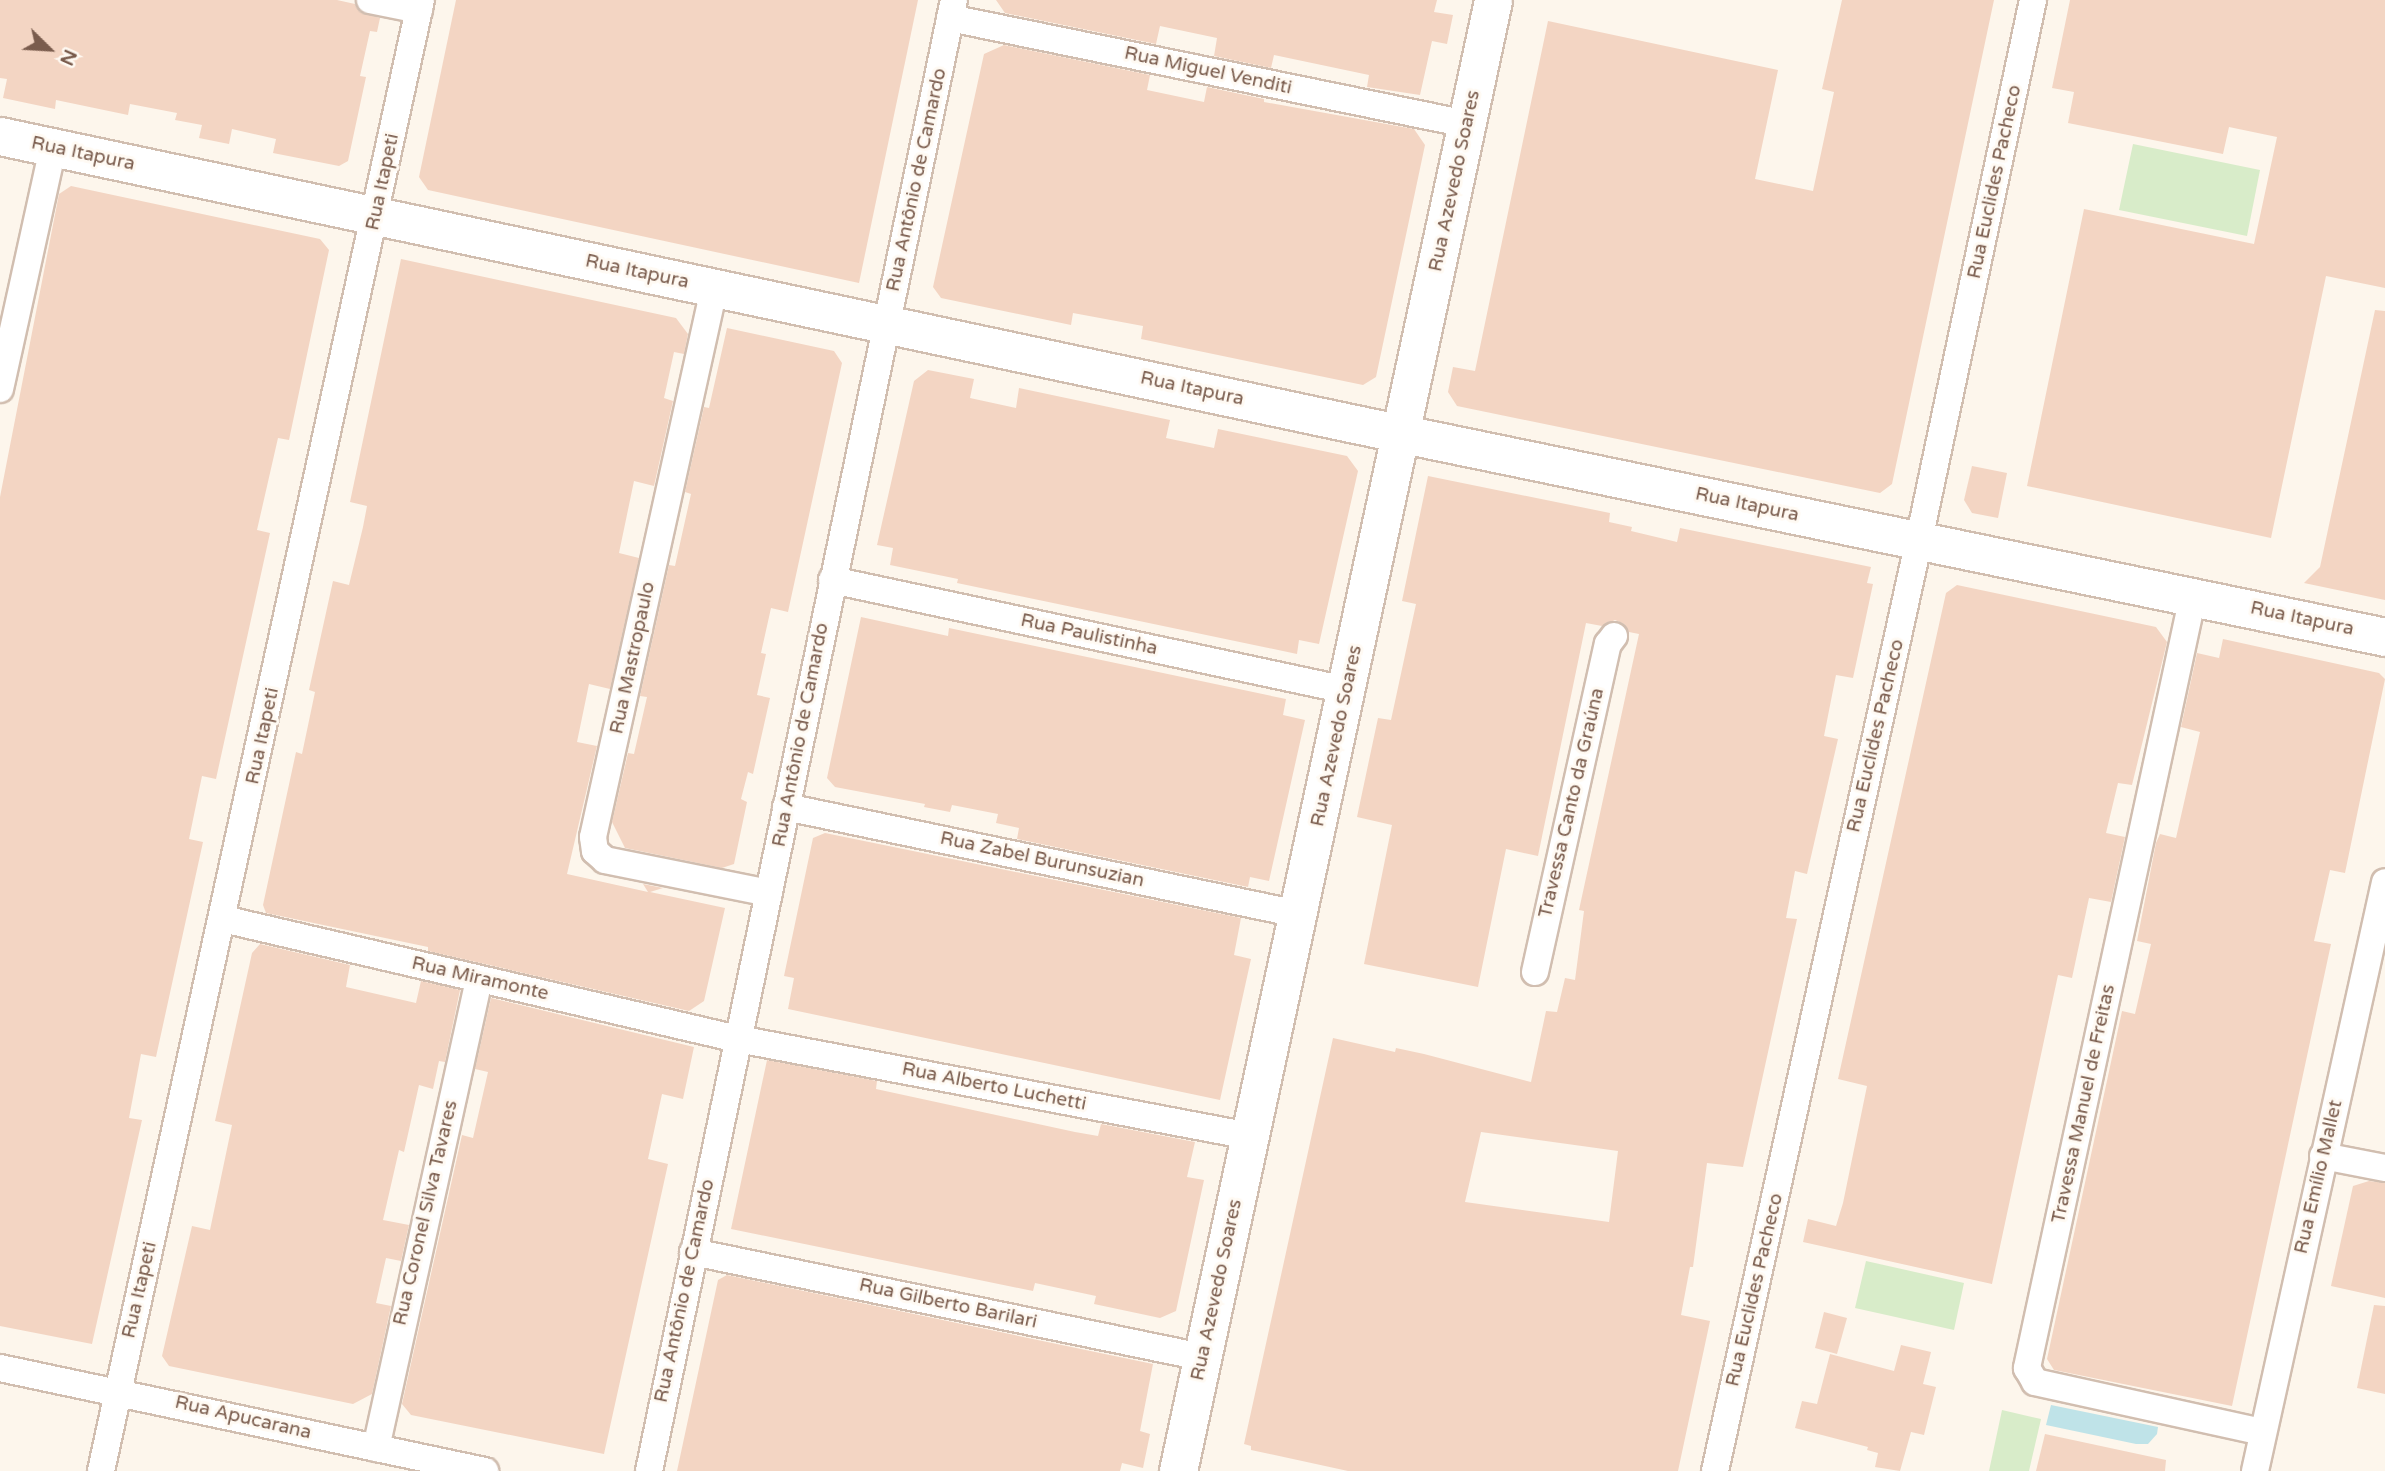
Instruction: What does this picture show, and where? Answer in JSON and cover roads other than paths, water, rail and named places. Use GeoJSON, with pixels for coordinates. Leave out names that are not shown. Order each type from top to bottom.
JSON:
{"type":"FeatureCollection","features":[{"type":"Feature","properties":{"kind":"street"},"geometry":{"type":"LineString","coordinates":[[370,0],[420,5]]}},
{"type":"Feature","properties":{"kind":"street","name":"Rua Azevedo Soares"},"geometry":{"type":"LineString","coordinates":[[1178,1471],[1493,0]]}},
{"type":"Feature","properties":{"kind":"street","name":"Rua Euclides Pacheco"},"geometry":{"type":"LineString","coordinates":[[1715,1471],[1919,540],[2033,0]]}},
{"type":"Feature","properties":{"kind":"street","name":"Rua Itapeti"},"geometry":{"type":"LineString","coordinates":[[101,1471],[420,5]]}},
{"type":"Feature","properties":{"kind":"street","name":"Rua Miguel Venditi"},"geometry":{"type":"LineString","coordinates":[[952,9],[1466,124]]}},
{"type":"Feature","properties":{"kind":"street","name":"Rua Antônio de Camardo"},"geometry":{"type":"LineString","coordinates":[[649,1471],[952,9]]}},
{"type":"Feature","properties":{"kind":"street","name":"Rua Itapura"},"geometry":{"type":"LineString","coordinates":[[0,136],[714,289],[2385,637]]}},
{"type":"Feature","properties":{"kind":"street"},"geometry":{"type":"LineString","coordinates":[[0,389],[52,148]]}},
{"type":"Feature","properties":{"kind":"street","name":"Rua Mastropaulo"},"geometry":{"type":"LineString","coordinates":[[714,289],[593,837],[595,851],[605,860],[769,893]]}},
{"type":"Feature","properties":{"kind":"street","name":"Rua Paulistinha"},"geometry":{"type":"LineString","coordinates":[[832,580],[1346,690]]}},
{"type":"Feature","properties":{"kind":"street","name":"Travessa Manuel de Freitas"},"geometry":{"type":"LineString","coordinates":[[2193,596],[2027,1367],[2035,1382],[2045,1385],[2263,1432]]}},
{"type":"Feature","properties":{"kind":"street","name":"Travessa Canto da Graúna"},"geometry":{"type":"LineString","coordinates":[[1535,972],[1608,644],[1614,636]]}},
{"type":"Feature","properties":{"kind":"street","name":"Rua Zabel Burunsuzian"},"geometry":{"type":"LineString","coordinates":[[786,807],[1298,914]]}},
{"type":"Feature","properties":{"kind":"street","name":"Rua Emílio Mallet"},"geometry":{"type":"LineString","coordinates":[[2255,1471],[2323,1156],[2382,916],[2385,883]]}},
{"type":"Feature","properties":{"kind":"street","name":"Rua Miramonte"},"geometry":{"type":"LineString","coordinates":[[223,919],[738,1039]]}},
{"type":"Feature","properties":{"kind":"street","name":"Rua Coronel Silva Tavares"},"geometry":{"type":"LineString","coordinates":[[376,1448],[479,979]]}},
{"type":"Feature","properties":{"kind":"street","name":"Rua Alberto Luchetti"},"geometry":{"type":"LineString","coordinates":[[738,1039],[1250,1136]]}},
{"type":"Feature","properties":{"kind":"street"},"geometry":{"type":"LineString","coordinates":[[2323,1156],[2385,1168]]}},
{"type":"Feature","properties":{"kind":"street","name":"Rua Gilberto Barilari"},"geometry":{"type":"LineString","coordinates":[[693,1252],[1202,1357]]}},
{"type":"Feature","properties":{"kind":"street","name":"Rua Apucarana"},"geometry":{"type":"LineString","coordinates":[[0,1368],[485,1471]]}},
{"type":"Feature","properties":{"kind":"water"},"geometry":{"type":"Polygon","coordinates":[[[2051,1405],[2158,1427],[2157,1434],[2148,1444],[2136,1444],[2046,1425],[2051,1405]]]}}]}
